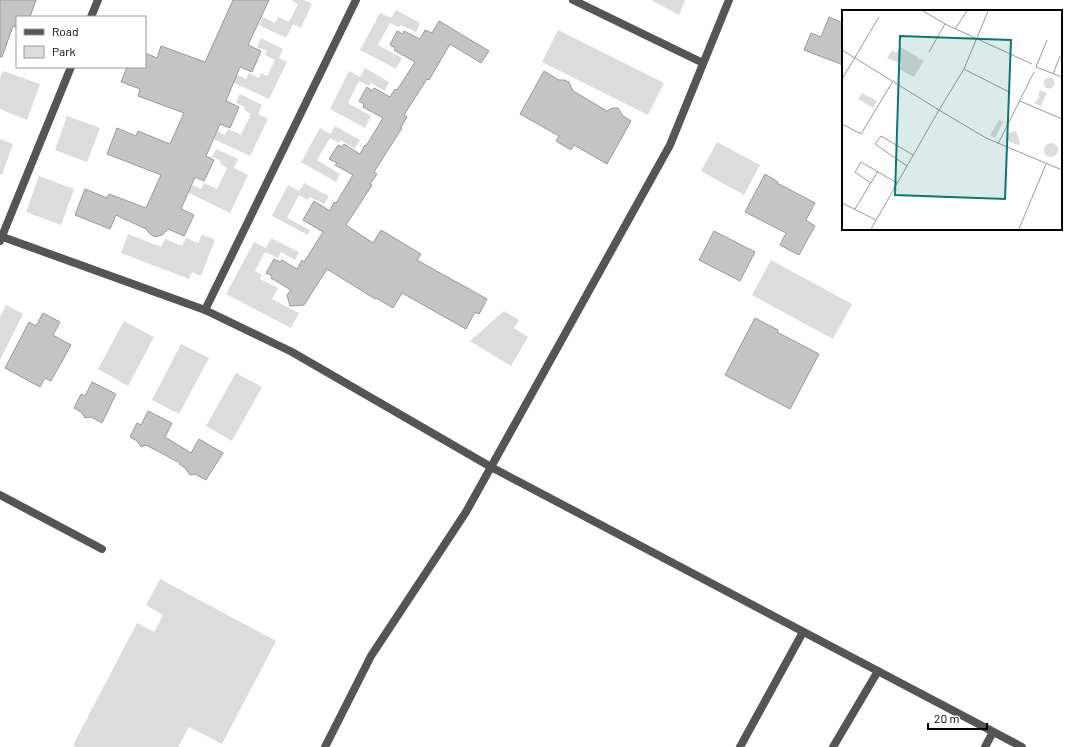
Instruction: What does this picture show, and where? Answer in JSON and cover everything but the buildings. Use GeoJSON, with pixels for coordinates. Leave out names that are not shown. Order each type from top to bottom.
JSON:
{"type":"FeatureCollection","features":[{"type":"Feature","properties":{"kind":"street"},"geometry":{"type":"LineString","coordinates":[[91,16],[98,0]]}},
{"type":"Feature","properties":{"kind":"street"},"geometry":{"type":"LineString","coordinates":[[205,310],[356,0]]}},
{"type":"Feature","properties":{"kind":"street"},"geometry":{"type":"LineString","coordinates":[[573,0],[703,63]]}},
{"type":"Feature","properties":{"kind":"street"},"geometry":{"type":"LineString","coordinates":[[325,747],[371,656],[466,512],[670,145],[729,0]]}},
{"type":"Feature","properties":{"kind":"street"},"geometry":{"type":"LineString","coordinates":[[71,68],[1,238],[205,310],[292,352],[491,467],[1022,747]]}},
{"type":"Feature","properties":{"kind":"street"},"geometry":{"type":"LineString","coordinates":[[0,495],[102,550]]}},
{"type":"Feature","properties":{"kind":"street"},"geometry":{"type":"LineString","coordinates":[[740,747],[803,632]]}},
{"type":"Feature","properties":{"kind":"street"},"geometry":{"type":"LineString","coordinates":[[833,747],[878,671]]}},
{"type":"Feature","properties":{"kind":"street"},"geometry":{"type":"LineString","coordinates":[[985,747],[993,732]]}},
{"type":"Feature","properties":{"kind":"green space"},"geometry":{"type":"Polygon","coordinates":[[[291,0],[304,0],[312,4],[301,28],[293,24],[286,38],[259,25],[263,17],[275,23],[278,17],[289,22],[298,4],[291,0]]]}},
{"type":"Feature","properties":{"kind":"green space"},"geometry":{"type":"Polygon","coordinates":[[[651,0],[685,0],[679,15],[651,0]]]}},
{"type":"Feature","properties":{"kind":"green space"},"geometry":{"type":"Polygon","coordinates":[[[396,10],[420,23],[416,32],[401,25],[399,27],[390,23],[378,45],[402,58],[396,69],[360,50],[380,13],[391,18],[396,10]]]}},
{"type":"Feature","properties":{"kind":"green space"},"geometry":{"type":"Polygon","coordinates":[[[558,30],[664,83],[648,115],[542,62],[558,30]]]}},
{"type":"Feature","properties":{"kind":"green space"},"geometry":{"type":"Polygon","coordinates":[[[261,38],[283,49],[279,58],[287,62],[269,99],[228,80],[232,72],[246,79],[249,73],[259,78],[261,73],[267,76],[275,60],[265,55],[267,51],[257,47],[261,38]]]}},
{"type":"Feature","properties":{"kind":"green space"},"geometry":{"type":"Polygon","coordinates":[[[365,68],[389,82],[385,91],[371,83],[369,86],[359,81],[348,103],[371,116],[365,128],[330,109],[349,71],[360,77],[365,68]]]}},
{"type":"Feature","properties":{"kind":"green space"},"geometry":{"type":"Polygon","coordinates":[[[3,71],[40,84],[27,120],[0,109],[0,78],[3,71]]]}},
{"type":"Feature","properties":{"kind":"green space"},"geometry":{"type":"Polygon","coordinates":[[[240,94],[262,105],[258,114],[268,119],[250,156],[207,136],[210,128],[225,135],[228,129],[241,135],[251,114],[244,110],[245,107],[236,103],[240,94]]]}},
{"type":"Feature","properties":{"kind":"green space"},"geometry":{"type":"Polygon","coordinates":[[[67,116],[100,128],[87,162],[55,150],[67,116]]]}},
{"type":"Feature","properties":{"kind":"green space"},"geometry":{"type":"Polygon","coordinates":[[[335,126],[360,140],[355,149],[340,140],[339,143],[330,138],[317,160],[340,174],[336,182],[301,162],[320,128],[330,134],[335,126]]]}},
{"type":"Feature","properties":{"kind":"green space"},"geometry":{"type":"Polygon","coordinates":[[[0,139],[13,144],[2,175],[0,174],[0,139]]]}},
{"type":"Feature","properties":{"kind":"green space"},"geometry":{"type":"Polygon","coordinates":[[[717,142],[760,165],[744,195],[701,171],[717,142]]]}},
{"type":"Feature","properties":{"kind":"green space"},"geometry":{"type":"Polygon","coordinates":[[[216,149],[238,159],[234,168],[248,175],[230,213],[183,190],[186,182],[201,189],[204,183],[217,189],[227,168],[220,164],[221,161],[212,157],[216,149]]]}},
{"type":"Feature","properties":{"kind":"green space"},"geometry":{"type":"Polygon","coordinates":[[[39,176],[74,189],[61,225],[26,212],[39,176]]]}},
{"type":"Feature","properties":{"kind":"green space"},"geometry":{"type":"Polygon","coordinates":[[[304,183],[329,196],[324,204],[310,197],[308,200],[299,195],[287,218],[310,230],[308,235],[272,216],[288,185],[299,191],[304,183]]]}},
{"type":"Feature","properties":{"kind":"green space"},"geometry":{"type":"Polygon","coordinates":[[[128,234],[161,247],[165,239],[182,246],[186,238],[198,243],[202,234],[215,240],[201,276],[192,272],[189,279],[121,253],[128,234]]]}},
{"type":"Feature","properties":{"kind":"green space"},"geometry":{"type":"Polygon","coordinates":[[[271,238],[299,252],[295,260],[281,252],[278,258],[265,252],[255,271],[262,275],[260,279],[278,288],[272,299],[299,313],[291,328],[226,294],[254,242],[266,248],[271,238]]]}},
{"type":"Feature","properties":{"kind":"green space"},"geometry":{"type":"Polygon","coordinates":[[[771,260],[852,304],[833,339],[752,295],[771,260]]]}},
{"type":"Feature","properties":{"kind":"green space"},"geometry":{"type":"Polygon","coordinates":[[[6,305],[23,314],[0,360],[0,317],[6,305]]]}},
{"type":"Feature","properties":{"kind":"green space"},"geometry":{"type":"Polygon","coordinates":[[[504,311],[519,320],[514,328],[528,337],[511,366],[470,341],[504,311]]]}},
{"type":"Feature","properties":{"kind":"green space"},"geometry":{"type":"Polygon","coordinates":[[[124,321],[154,337],[128,386],[98,369],[124,321]]]}},
{"type":"Feature","properties":{"kind":"green space"},"geometry":{"type":"Polygon","coordinates":[[[181,344],[209,358],[179,414],[152,400],[181,344]]]}},
{"type":"Feature","properties":{"kind":"green space"},"geometry":{"type":"Polygon","coordinates":[[[236,373],[262,387],[232,441],[206,426],[236,373]]]}},
{"type":"Feature","properties":{"kind":"green space"},"geometry":{"type":"Polygon","coordinates":[[[160,579],[276,641],[222,744],[189,727],[178,747],[76,747],[73,745],[137,623],[154,632],[163,615],[146,605],[160,579]]]}}]}
